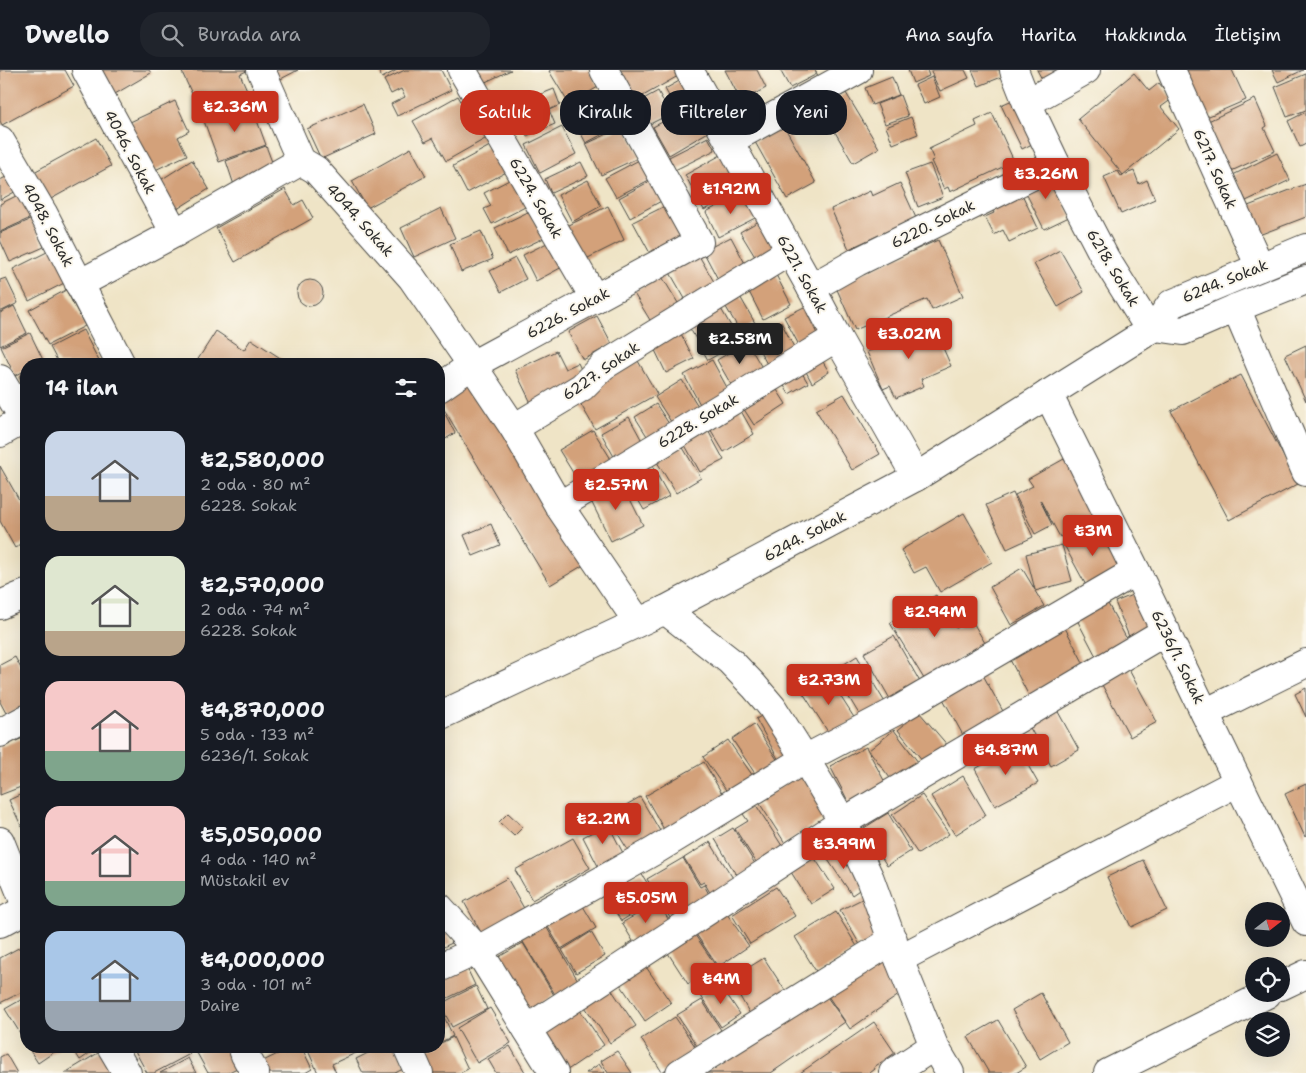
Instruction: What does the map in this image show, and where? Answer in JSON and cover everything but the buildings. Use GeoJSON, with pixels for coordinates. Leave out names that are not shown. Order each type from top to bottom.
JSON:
{"type":"FeatureCollection","features":[{"type":"Feature","properties":{"kind":"street","name":"4046. Sokak"},"geometry":{"type":"LineString","coordinates":[[86,70],[175,234]]}},
{"type":"Feature","properties":{"kind":"street"},"geometry":{"type":"LineString","coordinates":[[79,284],[175,234],[301,161],[261,70]]}},
{"type":"Feature","properties":{"kind":"street","name":"6224. Sokak"},"geometry":{"type":"LineString","coordinates":[[462,70],[594,299]]}},
{"type":"Feature","properties":{"kind":"street","name":"6226. Sokak"},"geometry":{"type":"LineString","coordinates":[[445,384],[472,365],[700,242],[604,70]]}},
{"type":"Feature","properties":{"kind":"street","name":"6221. Sokak"},"geometry":{"type":"LineString","coordinates":[[689,70],[916,477]]}},
{"type":"Feature","properties":{"kind":"street"},"geometry":{"type":"LineString","coordinates":[[730,141],[858,70]]}},
{"type":"Feature","properties":{"kind":"street","name":"6218. Sokak"},"geometry":{"type":"LineString","coordinates":[[1014,70],[1027,103],[1056,164],[1105,258],[1152,328]]}},
{"type":"Feature","properties":{"kind":"street"},"geometry":{"type":"LineString","coordinates":[[1027,103],[1086,70]]}},
{"type":"Feature","properties":{"kind":"street","name":"6217. Sokak"},"geometry":{"type":"LineString","coordinates":[[1171,70],[1260,267]]}},
{"type":"Feature","properties":{"kind":"street","name":"4048. Sokak"},"geometry":{"type":"LineString","coordinates":[[0,140],[43,213],[118,358]]}},
{"type":"Feature","properties":{"kind":"street","name":"4044. Sokak"},"geometry":{"type":"LineString","coordinates":[[301,161],[316,170],[412,278],[514,428],[560,506],[638,622]]}},
{"type":"Feature","properties":{"kind":"street","name":"6220. Sokak"},"geometry":{"type":"LineString","coordinates":[[811,288],[857,262],[1056,164]]}},
{"type":"Feature","properties":{"kind":"street","name":"6244. Sokak"},"geometry":{"type":"LineString","coordinates":[[445,713],[665,610],[916,477],[1152,328],[1171,304],[1306,248]]}},
{"type":"Feature","properties":{"kind":"street","name":"6227. Sokak"},"geometry":{"type":"LineString","coordinates":[[514,428],[582,387],[603,366],[790,250]]}},
{"type":"Feature","properties":{"kind":"street","name":"6244. Sokak"},"geometry":{"type":"LineString","coordinates":[[1152,328],[1183,331],[1306,280]]}},
{"type":"Feature","properties":{"kind":"street"},"geometry":{"type":"LineString","coordinates":[[1236,308],[1306,472]]}},
{"type":"Feature","properties":{"kind":"street","name":"6228. Sokak"},"geometry":{"type":"LineString","coordinates":[[560,506],[837,337]]}},
{"type":"Feature","properties":{"kind":"street"},"geometry":{"type":"LineString","coordinates":[[0,379],[20,411]]}},
{"type":"Feature","properties":{"kind":"street","name":"6236/1. Sokak"},"geometry":{"type":"LineString","coordinates":[[1048,394],[1166,631],[1306,922]]}},
{"type":"Feature","properties":{"kind":"street"},"geometry":{"type":"LineString","coordinates":[[0,433],[20,422]]}},
{"type":"Feature","properties":{"kind":"street"},"geometry":{"type":"LineString","coordinates":[[445,965],[478,950],[654,851],[805,759],[898,710],[1136,571]]}},
{"type":"Feature","properties":{"kind":"street"},"geometry":{"type":"LineString","coordinates":[[0,605],[20,597]]}},
{"type":"Feature","properties":{"kind":"street"},"geometry":{"type":"LineString","coordinates":[[665,610],[730,662],[754,686],[772,707],[805,759],[843,822],[870,879],[934,1046],[950,1073]]}},
{"type":"Feature","properties":{"kind":"street"},"geometry":{"type":"LineString","coordinates":[[527,1029],[843,822],[1166,631]]}},
{"type":"Feature","properties":{"kind":"street"},"geometry":{"type":"LineString","coordinates":[[1205,713],[1306,663]]}},
{"type":"Feature","properties":{"kind":"street"},"geometry":{"type":"LineString","coordinates":[[0,733],[20,722]]}},
{"type":"Feature","properties":{"kind":"street"},"geometry":{"type":"LineString","coordinates":[[680,1073],[896,950],[1238,782]]}},
{"type":"Feature","properties":{"kind":"street"},"geometry":{"type":"LineString","coordinates":[[0,840],[20,892]]}},
{"type":"Feature","properties":{"kind":"street"},"geometry":{"type":"LineString","coordinates":[[0,923],[20,911]]}},
{"type":"Feature","properties":{"kind":"street"},"geometry":{"type":"LineString","coordinates":[[445,914],[478,950],[554,1073]]}},
{"type":"Feature","properties":{"kind":"street"},"geometry":{"type":"LineString","coordinates":[[1290,982],[1306,974]]}},
{"type":"Feature","properties":{"kind":"street"},"geometry":{"type":"LineString","coordinates":[[1108,1073],[1250,1002]]}},
{"type":"Feature","properties":{"kind":"street"},"geometry":{"type":"LineString","coordinates":[[893,1073],[934,1046]]}},
{"type":"Feature","properties":{"kind":"street"},"geometry":{"type":"LineString","coordinates":[[115,1053],[128,1073]]}},
{"type":"Feature","properties":{"kind":"street"},"geometry":{"type":"LineString","coordinates":[[410,1053],[419,1073]]}}]}
